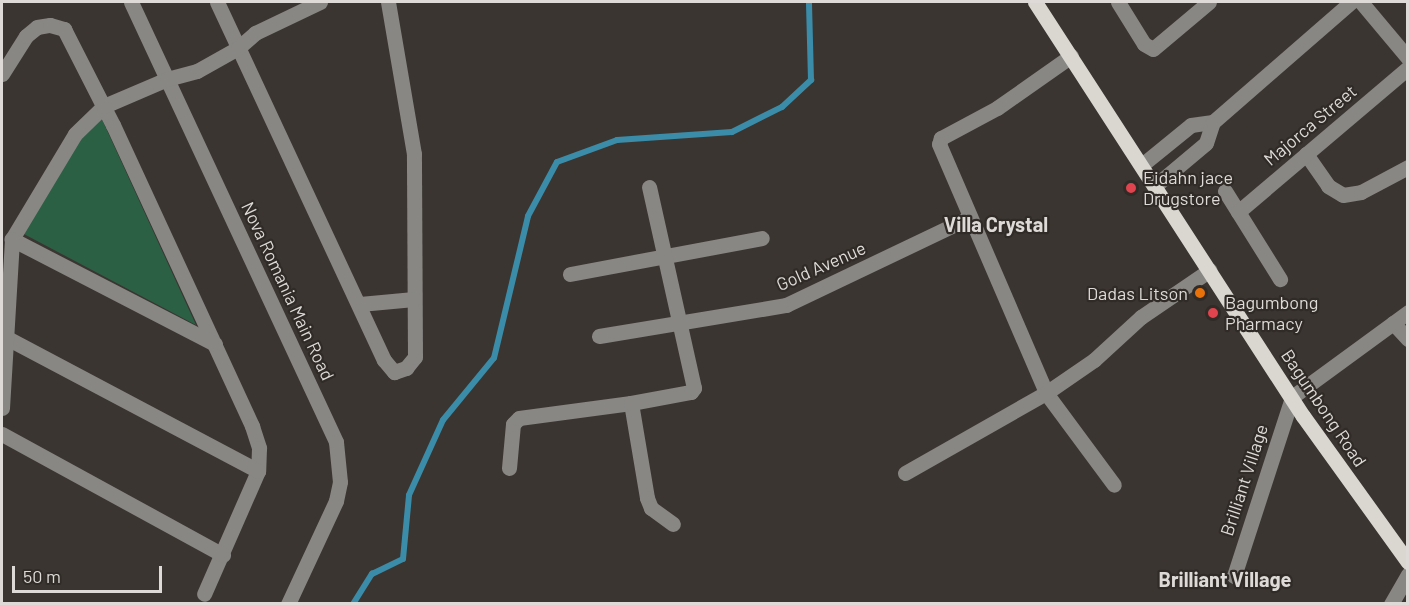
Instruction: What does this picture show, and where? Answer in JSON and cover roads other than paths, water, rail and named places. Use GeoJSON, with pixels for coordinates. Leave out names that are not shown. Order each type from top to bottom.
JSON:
{"type":"FeatureCollection","features":[{"type":"Feature","properties":{"kind":"main road","name":"Bagumbong Road"},"geometry":{"type":"LineString","coordinates":[[1035,2],[1143,164],[1292,397],[1407,562]]}},
{"type":"Feature","properties":{"kind":"street","name":"Nova Romania Main Road"},"geometry":{"type":"LineString","coordinates":[[131,2],[336,442],[340,482],[336,501],[288,603]]}},
{"type":"Feature","properties":{"kind":"street"},"geometry":{"type":"LineString","coordinates":[[217,2],[360,304],[384,360],[394,372],[406,368],[415,357],[414,154],[388,2]]}},
{"type":"Feature","properties":{"kind":"street"},"geometry":{"type":"LineString","coordinates":[[2,408],[12,239],[75,134],[104,106],[166,79],[197,71],[238,48],[255,33],[304,4],[320,2]]}},
{"type":"Feature","properties":{"kind":"street"},"geometry":{"type":"LineString","coordinates":[[1118,2],[1144,44],[1153,49],[1209,2]]}},
{"type":"Feature","properties":{"kind":"street"},"geometry":{"type":"LineString","coordinates":[[1156,185],[1206,143],[1214,122],[1351,2]]}},
{"type":"Feature","properties":{"kind":"street"},"geometry":{"type":"LineString","coordinates":[[1361,2],[1407,58]]}},
{"type":"Feature","properties":{"kind":"street"},"geometry":{"type":"LineString","coordinates":[[2,74],[26,36],[37,27],[51,25],[63,29],[104,106],[215,344],[260,448],[258,471],[204,594]]}},
{"type":"Feature","properties":{"kind":"street"},"geometry":{"type":"LineString","coordinates":[[1071,56],[997,108],[941,138],[940,150],[1046,393],[1114,485]]}},
{"type":"Feature","properties":{"kind":"street","name":"Majorca Street"},"geometry":{"type":"LineString","coordinates":[[1238,212],[1407,68]]}},
{"type":"Feature","properties":{"kind":"street"},"geometry":{"type":"LineString","coordinates":[[1143,164],[1191,125],[1214,122]]}},
{"type":"Feature","properties":{"kind":"street"},"geometry":{"type":"LineString","coordinates":[[1306,154],[1328,186],[1343,195],[1361,192],[1407,167]]}},
{"type":"Feature","properties":{"kind":"street"},"geometry":{"type":"LineString","coordinates":[[509,468],[513,424],[519,418],[631,403],[691,392],[694,388],[681,321],[649,187]]}},
{"type":"Feature","properties":{"kind":"street"},"geometry":{"type":"LineString","coordinates":[[1225,192],[1280,279]]}},
{"type":"Feature","properties":{"kind":"street","name":"Gold Avenue"},"geometry":{"type":"LineString","coordinates":[[599,336],[786,305],[968,218]]}},
{"type":"Feature","properties":{"kind":"street"},"geometry":{"type":"LineString","coordinates":[[570,274],[762,238]]}},
{"type":"Feature","properties":{"kind":"street"},"geometry":{"type":"LineString","coordinates":[[12,239],[215,344]]}},
{"type":"Feature","properties":{"kind":"street"},"geometry":{"type":"LineString","coordinates":[[906,473],[1046,393],[1094,360],[1141,317],[1210,270]]}},
{"type":"Feature","properties":{"kind":"street"},"geometry":{"type":"LineString","coordinates":[[360,304],[414,299]]}},
{"type":"Feature","properties":{"kind":"street"},"geometry":{"type":"LineString","coordinates":[[1292,397],[1407,312]]}},
{"type":"Feature","properties":{"kind":"street"},"geometry":{"type":"LineString","coordinates":[[1393,323],[1407,339]]}},
{"type":"Feature","properties":{"kind":"street"},"geometry":{"type":"LineString","coordinates":[[7,338],[258,471]]}},
{"type":"Feature","properties":{"kind":"street","name":"Brilliant Village"},"geometry":{"type":"LineString","coordinates":[[1234,576],[1292,397]]}},
{"type":"Feature","properties":{"kind":"street"},"geometry":{"type":"LineString","coordinates":[[631,403],[647,498],[651,508],[673,524]]}},
{"type":"Feature","properties":{"kind":"street"},"geometry":{"type":"LineString","coordinates":[[2,434],[223,555]]}},
{"type":"Feature","properties":{"kind":"street"},"geometry":{"type":"LineString","coordinates":[[1391,603],[1407,574]]}},
{"type":"Feature","properties":{"kind":"waterway"},"geometry":{"type":"LineString","coordinates":[[353,604],[372,574],[403,559],[409,495],[443,420],[494,358],[528,216],[557,162],[617,140],[732,132],[782,107],[811,80],[809,2]]}},
{"type":"Feature","properties":{"kind":"place","name":"Eidahn jace Drugstore"},"geometry":{"type":"Point","coordinates":[1131,188]}},
{"type":"Feature","properties":{"kind":"place","name":"Dadas Litson"},"geometry":{"type":"Point","coordinates":[1200,293]}},
{"type":"Feature","properties":{"kind":"place","name":"Bagumbong Pharmacy"},"geometry":{"type":"Point","coordinates":[1213,313]}},
{"type":"Feature","properties":{"kind":"district","name":"Villa Crystal"},"geometry":{"type":"Point","coordinates":[996,224]}},
{"type":"Feature","properties":{"kind":"district","name":"Brilliant Village"},"geometry":{"type":"Point","coordinates":[1225,579]}}]}
